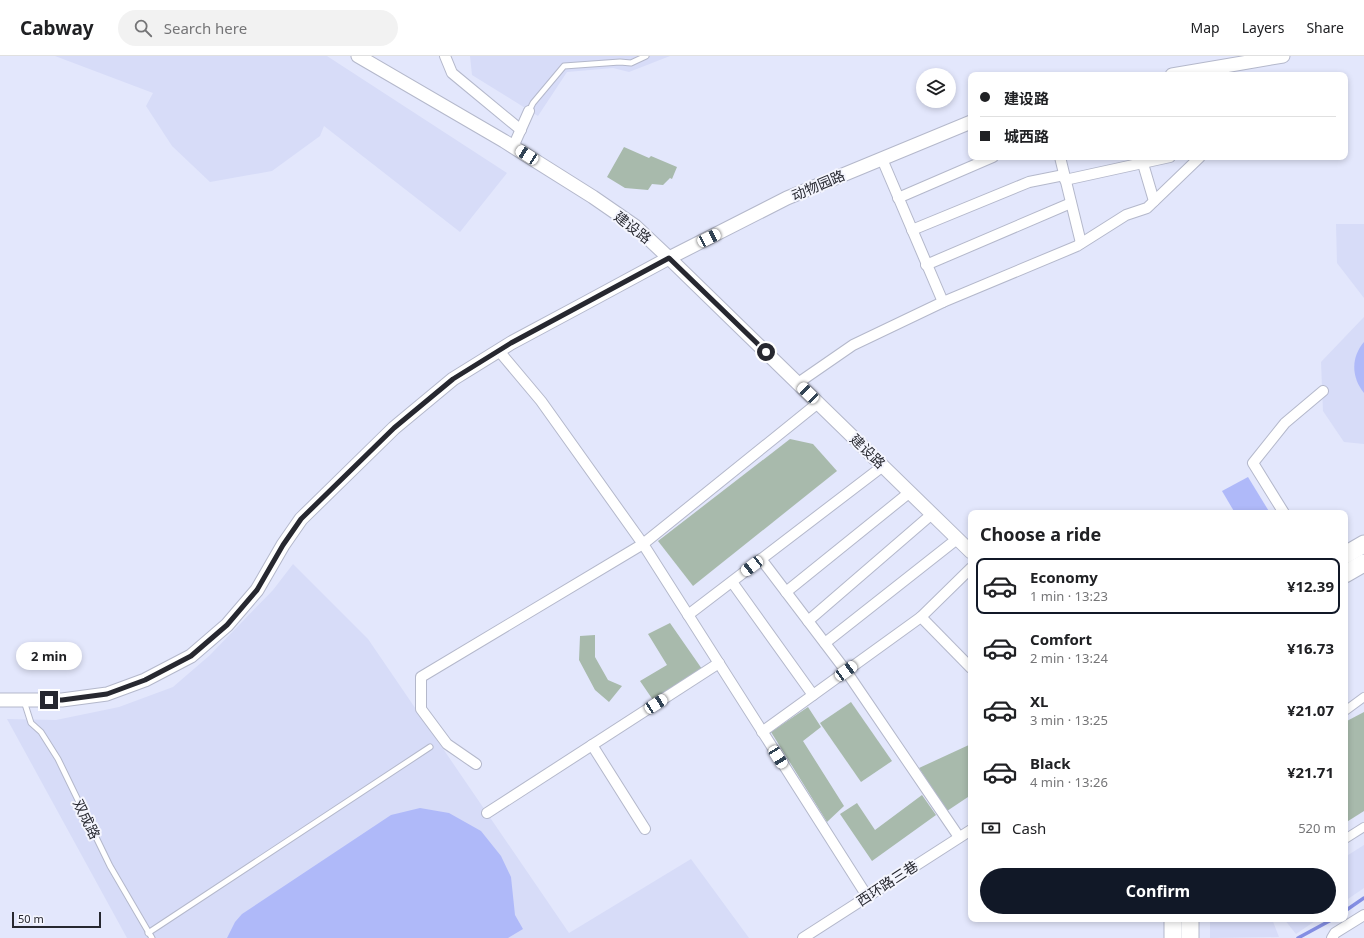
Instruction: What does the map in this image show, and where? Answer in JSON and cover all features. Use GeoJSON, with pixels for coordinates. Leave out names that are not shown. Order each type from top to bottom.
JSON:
{"type":"FeatureCollection","features":[{"type":"Feature","properties":{"kind":"highway"},"geometry":{"type":"LineString","coordinates":[[1348,553],[1364,544]]}},
{"type":"Feature","properties":{"kind":"highway"},"geometry":{"type":"LineString","coordinates":[[1348,572],[1364,563]]}},
{"type":"Feature","properties":{"kind":"highway"},"geometry":{"type":"LineString","coordinates":[[1173,922],[1173,938]]}},
{"type":"Feature","properties":{"kind":"highway"},"geometry":{"type":"LineString","coordinates":[[1190,922],[1190,938]]}},
{"type":"Feature","properties":{"kind":"street","name":"建设路"},"geometry":{"type":"LineString","coordinates":[[358,56],[514,147],[593,197],[635,226],[884,466],[968,549]]}},
{"type":"Feature","properties":{"kind":"street"},"geometry":{"type":"LineString","coordinates":[[445,56],[452,73],[521,130]]}},
{"type":"Feature","properties":{"kind":"street"},"geometry":{"type":"LineString","coordinates":[[1211,72],[1284,56]]}},
{"type":"Feature","properties":{"kind":"street"},"geometry":{"type":"LineString","coordinates":[[514,147],[529,111]]}},
{"type":"Feature","properties":{"kind":"street","name":"动物园路"},"geometry":{"type":"LineString","coordinates":[[0,700],[62,700],[107,694],[145,680],[191,656],[227,625],[257,590],[283,545],[301,519],[394,428],[453,379],[499,351],[669,258],[787,198],[968,123]]}},
{"type":"Feature","properties":{"kind":"street"},"geometry":{"type":"LineString","coordinates":[[882,159],[943,302]]}},
{"type":"Feature","properties":{"kind":"street"},"geometry":{"type":"LineString","coordinates":[[898,198],[986,160]]}},
{"type":"Feature","properties":{"kind":"street"},"geometry":{"type":"LineString","coordinates":[[1061,160],[1081,243]]}},
{"type":"Feature","properties":{"kind":"street"},"geometry":{"type":"LineString","coordinates":[[912,230],[1029,182],[1065,177],[1141,160],[1154,201]]}},
{"type":"Feature","properties":{"kind":"street"},"geometry":{"type":"LineString","coordinates":[[798,383],[853,345],[943,302],[1081,243],[1126,215],[1147,208],[1197,160]]}},
{"type":"Feature","properties":{"kind":"street"},"geometry":{"type":"LineString","coordinates":[[926,265],[1071,203]]}},
{"type":"Feature","properties":{"kind":"street"},"geometry":{"type":"LineString","coordinates":[[499,351],[541,402],[643,544],[867,896]]}},
{"type":"Feature","properties":{"kind":"street"},"geometry":{"type":"LineString","coordinates":[[1282,510],[1253,463],[1285,423],[1322,391]]}},
{"type":"Feature","properties":{"kind":"street"},"geometry":{"type":"LineString","coordinates":[[476,764],[447,744],[421,709],[421,677],[643,544],[818,403]]}},
{"type":"Feature","properties":{"kind":"street"},"geometry":{"type":"LineString","coordinates":[[688,615],[884,466]]}},
{"type":"Feature","properties":{"kind":"street"},"geometry":{"type":"LineString","coordinates":[[786,592],[910,492]]}},
{"type":"Feature","properties":{"kind":"street"},"geometry":{"type":"LineString","coordinates":[[808,621],[932,514]]}},
{"type":"Feature","properties":{"kind":"street"},"geometry":{"type":"LineString","coordinates":[[825,643],[957,539]]}},
{"type":"Feature","properties":{"kind":"street"},"geometry":{"type":"LineString","coordinates":[[762,559],[846,671],[959,837]]}},
{"type":"Feature","properties":{"kind":"street"},"geometry":{"type":"LineString","coordinates":[[762,732],[921,617],[968,571]]}},
{"type":"Feature","properties":{"kind":"street"},"geometry":{"type":"LineString","coordinates":[[732,582],[813,695]]}},
{"type":"Feature","properties":{"kind":"street"},"geometry":{"type":"LineString","coordinates":[[921,617],[968,665]]}},
{"type":"Feature","properties":{"kind":"street"},"geometry":{"type":"LineString","coordinates":[[487,813],[719,663]]}},
{"type":"Feature","properties":{"kind":"street"},"geometry":{"type":"LineString","coordinates":[[1348,709],[1364,697]]}},
{"type":"Feature","properties":{"kind":"street"},"geometry":{"type":"LineString","coordinates":[[592,745],[645,829]]}},
{"type":"Feature","properties":{"kind":"street"},"geometry":{"type":"LineString","coordinates":[[1348,837],[1364,827]]}},
{"type":"Feature","properties":{"kind":"street","name":"西环路三巷"},"geometry":{"type":"LineString","coordinates":[[803,938],[968,832]]}},
{"type":"Feature","properties":{"kind":"street"},"geometry":{"type":"LineString","coordinates":[[1332,938],[1335,933],[1364,915]]}},
{"type":"Feature","properties":{"kind":"lane"},"geometry":{"type":"LineString","coordinates":[[529,111],[533,103],[564,66],[620,62],[631,63],[646,56]]}},
{"type":"Feature","properties":{"kind":"lane","name":"双成路"},"geometry":{"type":"LineString","coordinates":[[23,700],[31,723],[41,732],[58,759],[110,866],[150,936]]}},
{"type":"Feature","properties":{"kind":"lane"},"geometry":{"type":"LineString","coordinates":[[150,936],[430,747]]}},
{"type":"Feature","properties":{"kind":"shaded area"},"geometry":{"type":"Polygon","coordinates":[[[55,56],[327,56],[507,173],[460,232],[324,126],[320,136],[272,171],[210,182],[172,146],[146,106],[153,93],[55,56]]]}},
{"type":"Feature","properties":{"kind":"shaded area"},"geometry":{"type":"Polygon","coordinates":[[[470,56],[670,56],[629,72],[613,68],[567,72],[538,116],[472,75],[470,56]]]}},
{"type":"Feature","properties":{"kind":"shaded area"},"geometry":{"type":"Polygon","coordinates":[[[1336,224],[1364,224],[1364,298],[1337,263],[1336,224]]]}},
{"type":"Feature","properties":{"kind":"shaded area"},"geometry":{"type":"Polygon","coordinates":[[[1364,317],[1364,444],[1344,442],[1323,411],[1321,362],[1364,317]]]}},
{"type":"Feature","properties":{"kind":"shaded area"},"geometry":{"type":"Polygon","coordinates":[[[1364,342],[1364,393],[1357,380],[1354,367],[1357,354],[1364,342]]]}},
{"type":"Feature","properties":{"kind":"shaded area"},"geometry":{"type":"Polygon","coordinates":[[[1248,477],[1268,510],[1233,510],[1222,491],[1248,477]]]}},
{"type":"Feature","properties":{"kind":"shaded area"},"geometry":{"type":"Polygon","coordinates":[[[293,564],[368,639],[569,933],[691,859],[749,938],[127,938],[7,719],[56,720],[119,707],[173,687],[210,655],[273,590],[293,564]]]}},
{"type":"Feature","properties":{"kind":"shaded area"},"geometry":{"type":"Polygon","coordinates":[[[420,808],[449,813],[481,831],[501,856],[511,877],[515,915],[523,929],[508,938],[227,938],[235,922],[242,914],[391,815],[420,808]]]}},
{"type":"Feature","properties":{"kind":"shaded area"},"geometry":{"type":"Polygon","coordinates":[[[1364,845],[1364,888],[1348,899],[1348,855],[1364,845]]]}},
{"type":"Feature","properties":{"kind":"shaded area"},"geometry":{"type":"Polygon","coordinates":[[[1210,922],[1273,922],[1279,937],[1210,938],[1210,922]]]}},
{"type":"Feature","properties":{"kind":"shaded area"},"geometry":{"type":"Polygon","coordinates":[[[1286,922],[1314,922],[1296,934],[1286,922]]]}},
{"type":"Feature","properties":{"kind":"building"},"geometry":{"type":"Polygon","coordinates":[[[624,147],[649,158],[651,156],[677,167],[672,179],[670,178],[663,185],[652,184],[648,190],[625,188],[607,177],[624,147]]]}},
{"type":"Feature","properties":{"kind":"building"},"geometry":{"type":"Polygon","coordinates":[[[790,439],[813,444],[837,471],[693,586],[658,541],[790,439]]]}},
{"type":"Feature","properties":{"kind":"building"},"geometry":{"type":"Polygon","coordinates":[[[670,623],[702,669],[653,700],[640,681],[667,665],[648,634],[670,623]]]}},
{"type":"Feature","properties":{"kind":"building"},"geometry":{"type":"Polygon","coordinates":[[[595,635],[595,657],[608,680],[622,686],[609,702],[595,690],[579,660],[580,636],[595,635]]]}},
{"type":"Feature","properties":{"kind":"building"},"geometry":{"type":"Polygon","coordinates":[[[851,702],[892,761],[861,782],[820,723],[851,702]]]}},
{"type":"Feature","properties":{"kind":"building"},"geometry":{"type":"Polygon","coordinates":[[[808,707],[821,727],[803,741],[844,806],[827,822],[771,732],[808,707]]]}},
{"type":"Feature","properties":{"kind":"building"},"geometry":{"type":"Polygon","coordinates":[[[1364,712],[1364,811],[1348,821],[1348,720],[1364,712]]]}},
{"type":"Feature","properties":{"kind":"building"},"geometry":{"type":"Polygon","coordinates":[[[968,745],[968,797],[947,811],[919,768],[968,745]]]}},
{"type":"Feature","properties":{"kind":"building"},"geometry":{"type":"Polygon","coordinates":[[[922,795],[936,815],[872,861],[840,814],[857,803],[875,830],[922,795]]]}},
{"type":"Feature","properties":{"kind":"waterway"},"geometry":{"type":"LineString","coordinates":[[1348,909],[1364,898]]}},
{"type":"Feature","properties":{"kind":"waterway"},"geometry":{"type":"LineString","coordinates":[[1298,938],[1327,922]]}},
{"type":"Feature","properties":{"kind":"route"},"geometry":{"type":"LineString","coordinates":[[49,700],[62,700],[107,694],[145,680],[191,656],[227,625],[257,590],[283,545],[301,519],[394,428],[453,379],[511,343],[669,258],[766,352]]}}]}
